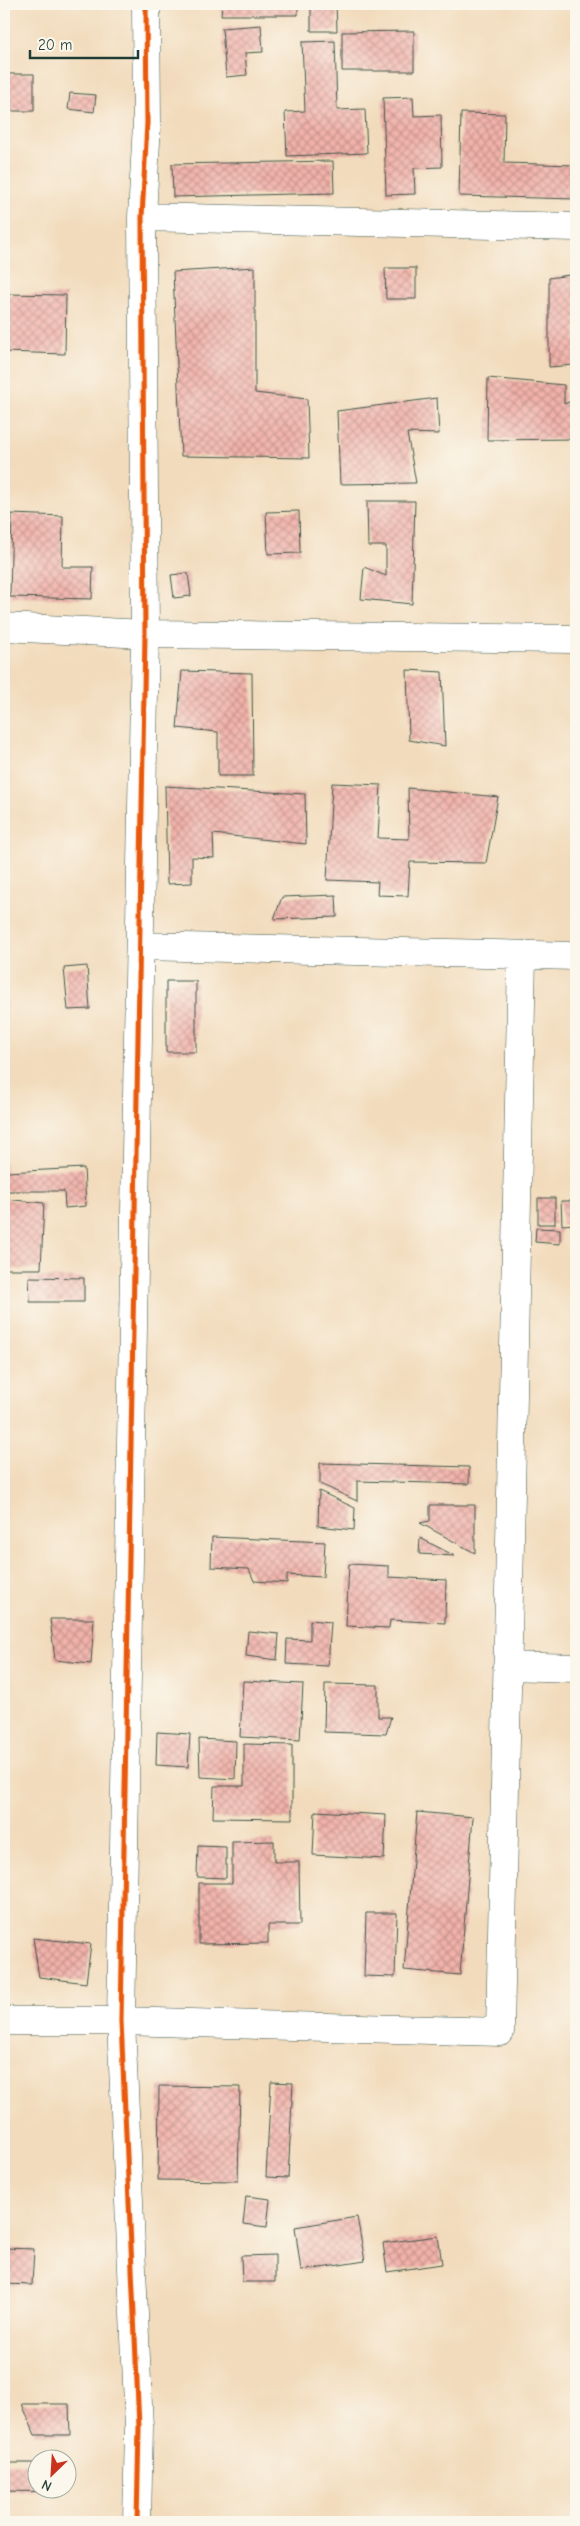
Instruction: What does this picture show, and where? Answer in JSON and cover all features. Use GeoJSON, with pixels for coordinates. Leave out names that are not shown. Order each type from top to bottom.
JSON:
{"type":"FeatureCollection","features":[{"type":"Feature","properties":{"kind":"street"},"geometry":{"type":"LineString","coordinates":[[137,2522],[139,2427],[120,2021],[145,634],[142,217],[147,123],[146,4]]}},
{"type":"Feature","properties":{"kind":"street"},"geometry":{"type":"LineString","coordinates":[[142,217],[576,227]]}},
{"type":"Feature","properties":{"kind":"street"},"geometry":{"type":"LineString","coordinates":[[4,627],[145,634],[576,639]]}},
{"type":"Feature","properties":{"kind":"street"},"geometry":{"type":"LineString","coordinates":[[140,946],[576,956]]}},
{"type":"Feature","properties":{"kind":"street"},"geometry":{"type":"LineString","coordinates":[[4,2020],[120,2021],[500,2032],[522,955]]}},
{"type":"Feature","properties":{"kind":"street"},"geometry":{"type":"LineString","coordinates":[[507,1666],[576,1668]]}},
{"type":"Feature","properties":{"kind":"building"},"geometry":{"type":"Polygon","coordinates":[[[222,4],[298,4],[298,15],[221,15],[222,4]]]}},
{"type":"Feature","properties":{"kind":"building"},"geometry":{"type":"Polygon","coordinates":[[[311,4],[336,4],[337,31],[311,31],[311,4]]]}},
{"type":"Feature","properties":{"kind":"building"},"geometry":{"type":"Polygon","coordinates":[[[261,25],[263,52],[245,53],[247,75],[226,77],[222,28],[261,25]]]}},
{"type":"Feature","properties":{"kind":"building"},"geometry":{"type":"Polygon","coordinates":[[[414,31],[414,71],[342,71],[342,32],[414,31]]]}},
{"type":"Feature","properties":{"kind":"building"},"geometry":{"type":"Polygon","coordinates":[[[335,41],[337,110],[365,109],[367,153],[287,156],[285,112],[305,111],[302,42],[335,41]]]}},
{"type":"Feature","properties":{"kind":"building"},"geometry":{"type":"Polygon","coordinates":[[[4,74],[34,74],[34,111],[4,111],[4,74]]]}},
{"type":"Feature","properties":{"kind":"building"},"geometry":{"type":"Polygon","coordinates":[[[70,93],[96,95],[94,112],[68,109],[70,93]]]}},
{"type":"Feature","properties":{"kind":"building"},"geometry":{"type":"Polygon","coordinates":[[[413,97],[414,116],[441,115],[442,167],[414,168],[415,194],[386,195],[383,98],[413,97]]]}},
{"type":"Feature","properties":{"kind":"building"},"geometry":{"type":"Polygon","coordinates":[[[461,113],[505,114],[504,163],[576,165],[576,199],[459,196],[461,113]]]}},
{"type":"Feature","properties":{"kind":"building"},"geometry":{"type":"Polygon","coordinates":[[[333,161],[334,193],[173,197],[172,164],[333,161]]]}},
{"type":"Feature","properties":{"kind":"building"},"geometry":{"type":"Polygon","coordinates":[[[255,267],[255,393],[307,399],[309,458],[181,456],[173,272],[255,267]]]}},
{"type":"Feature","properties":{"kind":"building"},"geometry":{"type":"Polygon","coordinates":[[[385,268],[416,268],[416,299],[386,299],[385,268]]]}},
{"type":"Feature","properties":{"kind":"building"},"geometry":{"type":"Polygon","coordinates":[[[576,274],[576,439],[487,440],[488,378],[564,385],[564,404],[574,400],[574,365],[549,367],[549,278],[576,274]]]}},
{"type":"Feature","properties":{"kind":"building"},"geometry":{"type":"Polygon","coordinates":[[[4,294],[66,295],[65,354],[4,352],[4,294]]]}},
{"type":"Feature","properties":{"kind":"building"},"geometry":{"type":"Polygon","coordinates":[[[437,398],[439,434],[407,433],[416,483],[340,484],[337,411],[437,398]]]}},
{"type":"Feature","properties":{"kind":"building"},"geometry":{"type":"Polygon","coordinates":[[[367,501],[415,501],[412,604],[361,599],[364,567],[386,576],[386,546],[368,546],[367,501]]]}},
{"type":"Feature","properties":{"kind":"building"},"geometry":{"type":"Polygon","coordinates":[[[299,511],[300,553],[268,554],[266,512],[299,511]]]}},
{"type":"Feature","properties":{"kind":"building"},"geometry":{"type":"Polygon","coordinates":[[[12,514],[63,516],[62,567],[93,567],[92,599],[10,597],[12,514]]]}},
{"type":"Feature","properties":{"kind":"building"},"geometry":{"type":"Polygon","coordinates":[[[188,573],[191,596],[174,598],[171,575],[188,573]]]}},
{"type":"Feature","properties":{"kind":"building"},"geometry":{"type":"Polygon","coordinates":[[[407,670],[442,672],[445,746],[409,740],[407,670]]]}},
{"type":"Feature","properties":{"kind":"building"},"geometry":{"type":"Polygon","coordinates":[[[182,671],[252,673],[253,776],[218,776],[218,732],[177,728],[182,671]]]}},
{"type":"Feature","properties":{"kind":"building"},"geometry":{"type":"Polygon","coordinates":[[[332,783],[381,785],[378,838],[409,839],[408,788],[498,797],[486,863],[410,862],[408,896],[377,895],[378,882],[327,880],[332,783]]]}},
{"type":"Feature","properties":{"kind":"building"},"geometry":{"type":"Polygon","coordinates":[[[165,786],[305,794],[306,844],[213,834],[214,858],[192,857],[192,883],[167,884],[165,786]]]}},
{"type":"Feature","properties":{"kind":"building"},"geometry":{"type":"Polygon","coordinates":[[[336,895],[337,917],[274,919],[282,897],[336,895]]]}},
{"type":"Feature","properties":{"kind":"building"},"geometry":{"type":"Polygon","coordinates":[[[87,966],[90,1009],[68,1010],[64,968],[87,966]]]}},
{"type":"Feature","properties":{"kind":"building"},"geometry":{"type":"Polygon","coordinates":[[[166,981],[196,981],[196,1052],[166,1052],[166,981]]]}},
{"type":"Feature","properties":{"kind":"building"},"geometry":{"type":"Polygon","coordinates":[[[4,999],[7,999],[6,1030],[4,1032],[4,999]]]}},
{"type":"Feature","properties":{"kind":"building"},"geometry":{"type":"Polygon","coordinates":[[[4,1161],[7,1172],[84,1168],[86,1206],[65,1208],[64,1191],[4,1191],[4,1161]]]}},
{"type":"Feature","properties":{"kind":"building"},"geometry":{"type":"Polygon","coordinates":[[[538,1198],[555,1198],[555,1224],[538,1224],[538,1198]]]}},
{"type":"Feature","properties":{"kind":"building"},"geometry":{"type":"Polygon","coordinates":[[[4,1199],[44,1203],[41,1269],[4,1269],[4,1199]]]}},
{"type":"Feature","properties":{"kind":"building"},"geometry":{"type":"Polygon","coordinates":[[[561,1201],[576,1201],[576,1224],[562,1225],[561,1201]]]}},
{"type":"Feature","properties":{"kind":"building"},"geometry":{"type":"Polygon","coordinates":[[[536,1228],[560,1229],[560,1244],[535,1242],[536,1228]]]}},
{"type":"Feature","properties":{"kind":"building"},"geometry":{"type":"Polygon","coordinates":[[[29,1277],[84,1278],[84,1302],[30,1302],[29,1277]]]}},
{"type":"Feature","properties":{"kind":"building"},"geometry":{"type":"Polygon","coordinates":[[[320,1463],[469,1467],[469,1484],[357,1481],[357,1501],[320,1484],[320,1463]]]}},
{"type":"Feature","properties":{"kind":"building"},"geometry":{"type":"Polygon","coordinates":[[[319,1491],[355,1508],[354,1530],[318,1526],[319,1491]]]}},
{"type":"Feature","properties":{"kind":"building"},"geometry":{"type":"Polygon","coordinates":[[[430,1505],[475,1505],[475,1553],[420,1523],[430,1521],[430,1505]]]}},
{"type":"Feature","properties":{"kind":"building"},"geometry":{"type":"Polygon","coordinates":[[[212,1537],[325,1542],[323,1577],[287,1575],[287,1583],[254,1581],[249,1569],[211,1567],[212,1537]]]}},
{"type":"Feature","properties":{"kind":"building"},"geometry":{"type":"Polygon","coordinates":[[[420,1538],[455,1556],[419,1554],[420,1538]]]}},
{"type":"Feature","properties":{"kind":"building"},"geometry":{"type":"Polygon","coordinates":[[[349,1564],[389,1566],[389,1577],[446,1580],[445,1623],[390,1620],[389,1628],[346,1626],[349,1564]]]}},
{"type":"Feature","properties":{"kind":"building"},"geometry":{"type":"Polygon","coordinates":[[[50,1619],[94,1619],[91,1664],[55,1660],[50,1619]]]}},
{"type":"Feature","properties":{"kind":"building"},"geometry":{"type":"Polygon","coordinates":[[[310,1620],[331,1622],[328,1666],[286,1664],[287,1639],[310,1640],[310,1620]]]}},
{"type":"Feature","properties":{"kind":"building"},"geometry":{"type":"Polygon","coordinates":[[[248,1631],[279,1634],[277,1660],[246,1656],[248,1631]]]}},
{"type":"Feature","properties":{"kind":"building"},"geometry":{"type":"Polygon","coordinates":[[[243,1681],[303,1684],[300,1740],[240,1737],[243,1681]]]}},
{"type":"Feature","properties":{"kind":"building"},"geometry":{"type":"Polygon","coordinates":[[[325,1684],[378,1685],[378,1717],[391,1717],[386,1734],[324,1732],[325,1684]]]}},
{"type":"Feature","properties":{"kind":"building"},"geometry":{"type":"Polygon","coordinates":[[[157,1732],[190,1734],[188,1767],[156,1765],[157,1732]]]}},
{"type":"Feature","properties":{"kind":"building"},"geometry":{"type":"Polygon","coordinates":[[[199,1739],[236,1741],[235,1779],[200,1777],[199,1739]]]}},
{"type":"Feature","properties":{"kind":"building"},"geometry":{"type":"Polygon","coordinates":[[[244,1744],[292,1745],[292,1819],[213,1818],[214,1786],[244,1786],[244,1744]]]}},
{"type":"Feature","properties":{"kind":"building"},"geometry":{"type":"Polygon","coordinates":[[[315,1811],[386,1815],[384,1859],[313,1855],[315,1811]]]}},
{"type":"Feature","properties":{"kind":"building"},"geometry":{"type":"Polygon","coordinates":[[[417,1812],[473,1817],[460,1975],[404,1970],[417,1812]]]}},
{"type":"Feature","properties":{"kind":"building"},"geometry":{"type":"Polygon","coordinates":[[[274,1841],[274,1862],[299,1862],[300,1925],[268,1925],[268,1943],[199,1944],[199,1883],[232,1883],[232,1842],[274,1841]]]}},
{"type":"Feature","properties":{"kind":"building"},"geometry":{"type":"Polygon","coordinates":[[[198,1846],[226,1847],[226,1878],[197,1877],[198,1846]]]}},
{"type":"Feature","properties":{"kind":"building"},"geometry":{"type":"Polygon","coordinates":[[[366,1913],[397,1913],[395,1977],[364,1976],[366,1913]]]}},
{"type":"Feature","properties":{"kind":"building"},"geometry":{"type":"Polygon","coordinates":[[[33,1938],[91,1944],[86,1983],[39,1977],[33,1938]]]}},
{"type":"Feature","properties":{"kind":"building"},"geometry":{"type":"Polygon","coordinates":[[[271,2082],[293,2083],[288,2178],[266,2177],[271,2082]]]}},
{"type":"Feature","properties":{"kind":"building"},"geometry":{"type":"Polygon","coordinates":[[[159,2086],[240,2087],[238,2181],[158,2180],[159,2086]]]}},
{"type":"Feature","properties":{"kind":"building"},"geometry":{"type":"Polygon","coordinates":[[[246,2196],[270,2199],[267,2227],[243,2224],[246,2196]]]}},
{"type":"Feature","properties":{"kind":"building"},"geometry":{"type":"Polygon","coordinates":[[[357,2217],[365,2261],[301,2271],[295,2227],[357,2217]]]}},
{"type":"Feature","properties":{"kind":"building"},"geometry":{"type":"Polygon","coordinates":[[[438,2236],[442,2264],[387,2272],[383,2243],[438,2236]]]}},
{"type":"Feature","properties":{"kind":"building"},"geometry":{"type":"Polygon","coordinates":[[[4,2248],[34,2249],[32,2285],[4,2284],[4,2248]]]}},
{"type":"Feature","properties":{"kind":"building"},"geometry":{"type":"Polygon","coordinates":[[[275,2255],[275,2282],[242,2282],[241,2256],[275,2255]]]}},
{"type":"Feature","properties":{"kind":"building"},"geometry":{"type":"Polygon","coordinates":[[[22,2404],[69,2404],[70,2435],[35,2435],[22,2404]]]}},
{"type":"Feature","properties":{"kind":"building"},"geometry":{"type":"Polygon","coordinates":[[[4,2463],[28,2463],[28,2491],[4,2491],[4,2463]]]}},
{"type":"Feature","properties":{"kind":"cycle path"},"geometry":{"type":"LineString","coordinates":[[137,2522],[139,2427],[121,2021],[145,634],[142,217],[147,123],[146,4]]}}]}
